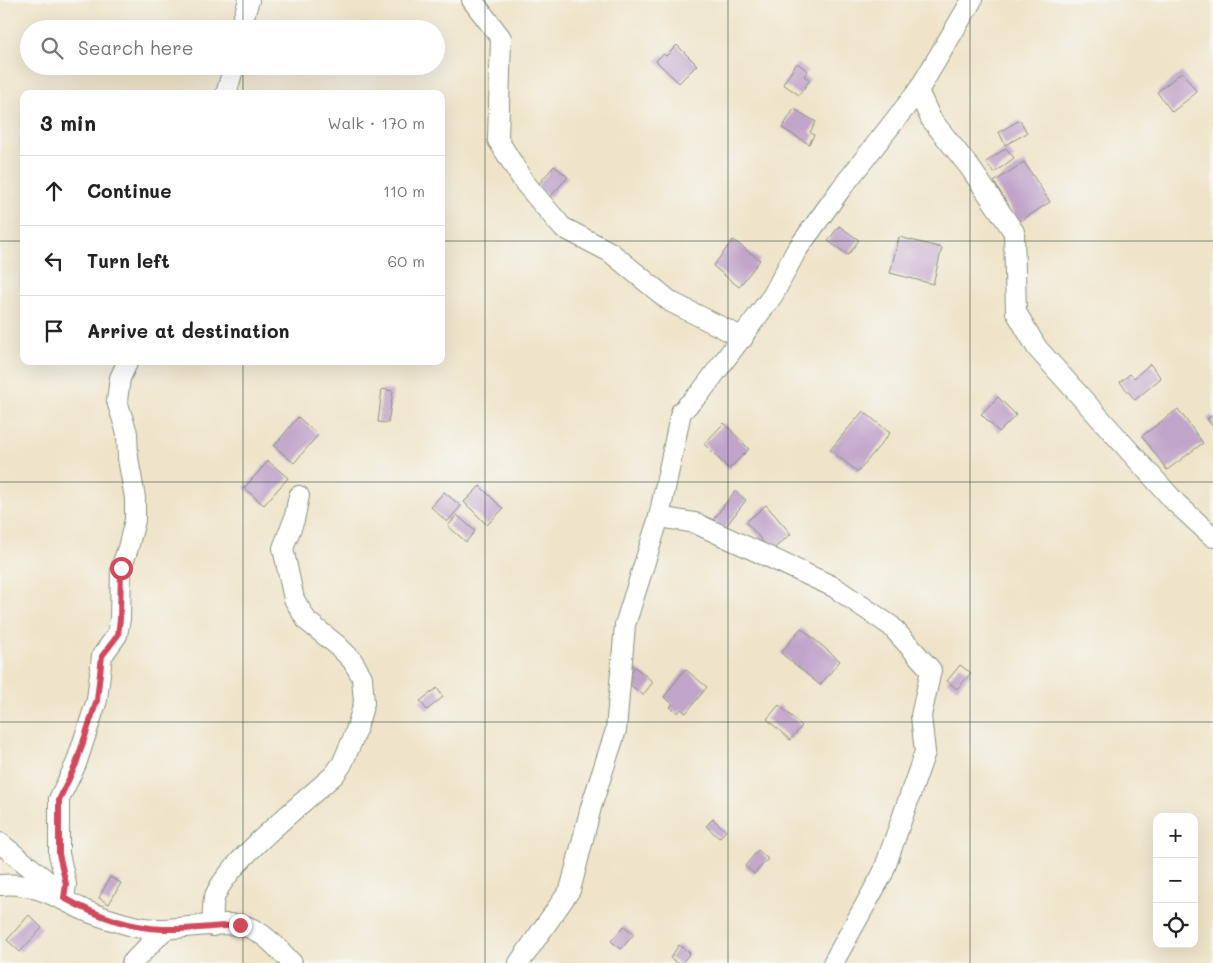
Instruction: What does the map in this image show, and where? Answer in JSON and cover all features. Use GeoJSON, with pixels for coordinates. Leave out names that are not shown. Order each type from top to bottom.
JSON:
{"type":"FeatureCollection","features":[{"type":"Feature","properties":{"kind":"street"},"geometry":{"type":"LineString","coordinates":[[243,20],[249,0]]}},
{"type":"Feature","properties":{"kind":"street"},"geometry":{"type":"LineString","coordinates":[[472,0],[501,38],[498,140],[524,182],[562,227],[610,252],[671,302],[742,338]]}},
{"type":"Feature","properties":{"kind":"street"},"geometry":{"type":"LineString","coordinates":[[519,963],[570,890],[574,879],[591,807],[616,730],[625,625],[659,516],[680,412],[701,392],[773,296],[796,251],[840,190],[918,91],[972,0]]}},
{"type":"Feature","properties":{"kind":"street"},"geometry":{"type":"LineString","coordinates":[[227,90],[231,75]]}},
{"type":"Feature","properties":{"kind":"street"},"geometry":{"type":"LineString","coordinates":[[918,91],[931,119],[971,169],[1014,232],[1016,312],[1037,348],[1176,503],[1213,537]]}},
{"type":"Feature","properties":{"kind":"street"},"geometry":{"type":"LineString","coordinates":[[62,898],[66,884],[59,854],[59,800],[76,764],[97,700],[102,656],[118,635],[121,568],[135,520],[135,498],[128,458],[128,433],[117,400],[120,378],[126,365]]}},
{"type":"Feature","properties":{"kind":"street"},"geometry":{"type":"LineString","coordinates":[[212,926],[214,900],[218,888],[239,861],[334,775],[342,764],[355,734],[364,703],[362,677],[352,660],[307,621],[294,599],[283,548],[294,520],[299,496]]}},
{"type":"Feature","properties":{"kind":"street"},"geometry":{"type":"LineString","coordinates":[[659,516],[695,523],[834,587],[891,626],[931,670],[921,716],[925,752],[883,872],[833,963]]}},
{"type":"Feature","properties":{"kind":"street"},"geometry":{"type":"LineString","coordinates":[[0,843],[57,889],[62,898]]}},
{"type":"Feature","properties":{"kind":"street"},"geometry":{"type":"LineString","coordinates":[[0,885],[12,884],[62,898],[86,910],[135,926],[164,929],[240,925],[254,930],[266,938],[292,963]]}},
{"type":"Feature","properties":{"kind":"street"},"geometry":{"type":"LineString","coordinates":[[132,963],[164,929]]}},
{"type":"Feature","properties":{"kind":"building"},"geometry":{"type":"Polygon","coordinates":[[[677,45],[697,65],[679,83],[656,61],[663,54],[666,56],[677,45]]]}},
{"type":"Feature","properties":{"kind":"building"},"geometry":{"type":"Polygon","coordinates":[[[797,63],[808,71],[804,76],[810,80],[799,95],[783,84],[797,63]]]}},
{"type":"Feature","properties":{"kind":"building"},"geometry":{"type":"Polygon","coordinates":[[[1182,72],[1197,92],[1172,112],[1157,92],[1182,72]]]}},
{"type":"Feature","properties":{"kind":"building"},"geometry":{"type":"Polygon","coordinates":[[[794,109],[816,122],[810,132],[814,135],[809,144],[782,128],[794,109]]]}},
{"type":"Feature","properties":{"kind":"building"},"geometry":{"type":"Polygon","coordinates":[[[1020,120],[1027,133],[1005,145],[999,132],[1020,120]]]}},
{"type":"Feature","properties":{"kind":"building"},"geometry":{"type":"Polygon","coordinates":[[[1006,148],[1014,158],[994,173],[986,162],[1006,148]]]}},
{"type":"Feature","properties":{"kind":"building"},"geometry":{"type":"Polygon","coordinates":[[[1024,162],[1050,202],[1019,222],[994,182],[1024,162]]]}},
{"type":"Feature","properties":{"kind":"building"},"geometry":{"type":"Polygon","coordinates":[[[554,166],[568,177],[550,197],[537,186],[554,166]]]}},
{"type":"Feature","properties":{"kind":"building"},"geometry":{"type":"Polygon","coordinates":[[[839,226],[859,240],[848,255],[828,241],[839,226]]]}},
{"type":"Feature","properties":{"kind":"building"},"geometry":{"type":"Polygon","coordinates":[[[899,237],[942,248],[933,284],[890,273],[899,237]]]}},
{"type":"Feature","properties":{"kind":"building"},"geometry":{"type":"Polygon","coordinates":[[[733,240],[760,260],[739,287],[713,266],[733,240]]]}},
{"type":"Feature","properties":{"kind":"building"},"geometry":{"type":"Polygon","coordinates":[[[1150,364],[1161,378],[1135,400],[1120,382],[1130,374],[1134,378],[1150,364]]]}},
{"type":"Feature","properties":{"kind":"building"},"geometry":{"type":"Polygon","coordinates":[[[382,389],[393,391],[388,423],[378,422],[382,389]]]}},
{"type":"Feature","properties":{"kind":"building"},"geometry":{"type":"Polygon","coordinates":[[[998,397],[1016,415],[999,432],[981,414],[998,397]]]}},
{"type":"Feature","properties":{"kind":"building"},"geometry":{"type":"Polygon","coordinates":[[[1178,409],[1203,443],[1167,470],[1142,436],[1178,409]]]}},
{"type":"Feature","properties":{"kind":"building"},"geometry":{"type":"Polygon","coordinates":[[[863,411],[890,433],[858,472],[830,450],[863,411]]]}},
{"type":"Feature","properties":{"kind":"building"},"geometry":{"type":"Polygon","coordinates":[[[1213,415],[1213,427],[1207,419],[1213,415]]]}},
{"type":"Feature","properties":{"kind":"building"},"geometry":{"type":"Polygon","coordinates":[[[298,417],[318,435],[294,463],[274,446],[298,417]]]}},
{"type":"Feature","properties":{"kind":"building"},"geometry":{"type":"Polygon","coordinates":[[[724,423],[749,449],[729,469],[704,444],[724,423]]]}},
{"type":"Feature","properties":{"kind":"building"},"geometry":{"type":"Polygon","coordinates":[[[268,461],[288,478],[264,505],[244,488],[268,461]]]}},
{"type":"Feature","properties":{"kind":"building"},"geometry":{"type":"Polygon","coordinates":[[[480,486],[503,509],[487,525],[464,502],[480,486]]]}},
{"type":"Feature","properties":{"kind":"building"},"geometry":{"type":"Polygon","coordinates":[[[735,491],[746,500],[724,529],[713,520],[735,491]]]}},
{"type":"Feature","properties":{"kind":"building"},"geometry":{"type":"Polygon","coordinates":[[[444,492],[461,506],[447,522],[431,507],[444,492]]]}},
{"type":"Feature","properties":{"kind":"building"},"geometry":{"type":"Polygon","coordinates":[[[766,505],[791,534],[771,551],[746,522],[766,505]]]}},
{"type":"Feature","properties":{"kind":"building"},"geometry":{"type":"Polygon","coordinates":[[[457,515],[475,531],[466,542],[448,526],[457,515]]]}},
{"type":"Feature","properties":{"kind":"building"},"geometry":{"type":"Polygon","coordinates":[[[801,628],[840,661],[820,685],[781,653],[801,628]]]}},
{"type":"Feature","properties":{"kind":"building"},"geometry":{"type":"Polygon","coordinates":[[[960,665],[971,673],[957,689],[947,681],[960,665]]]}},
{"type":"Feature","properties":{"kind":"building"},"geometry":{"type":"Polygon","coordinates":[[[635,667],[653,682],[643,695],[624,680],[635,667]]]}},
{"type":"Feature","properties":{"kind":"building"},"geometry":{"type":"Polygon","coordinates":[[[685,669],[707,687],[686,713],[681,709],[678,713],[670,707],[673,704],[664,697],[685,669]]]}},
{"type":"Feature","properties":{"kind":"building"},"geometry":{"type":"Polygon","coordinates":[[[437,688],[443,697],[427,710],[420,701],[437,688]]]}},
{"type":"Feature","properties":{"kind":"building"},"geometry":{"type":"Polygon","coordinates":[[[779,705],[802,726],[790,740],[767,719],[779,705]]]}},
{"type":"Feature","properties":{"kind":"building"},"geometry":{"type":"Polygon","coordinates":[[[713,819],[726,831],[719,838],[706,826],[713,819]]]}},
{"type":"Feature","properties":{"kind":"building"},"geometry":{"type":"Polygon","coordinates":[[[758,850],[768,859],[754,874],[745,866],[758,850]]]}},
{"type":"Feature","properties":{"kind":"building"},"geometry":{"type":"Polygon","coordinates":[[[110,877],[121,883],[109,904],[99,898],[110,877]]]}},
{"type":"Feature","properties":{"kind":"building"},"geometry":{"type":"Polygon","coordinates":[[[29,915],[42,928],[20,952],[7,940],[29,915]]]}},
{"type":"Feature","properties":{"kind":"building"},"geometry":{"type":"Polygon","coordinates":[[[624,926],[634,934],[621,949],[611,941],[624,926]]]}},
{"type":"Feature","properties":{"kind":"building"},"geometry":{"type":"Polygon","coordinates":[[[679,945],[690,953],[682,963],[678,963],[670,958],[679,945]]]}},
{"type":"Feature","properties":{"kind":"route"},"geometry":{"type":"LineString","coordinates":[[121,568],[118,635],[102,656],[97,700],[84,743],[59,800],[59,854],[66,884],[66,895],[64,898],[86,910],[135,926],[164,929],[240,925]]}}]}
